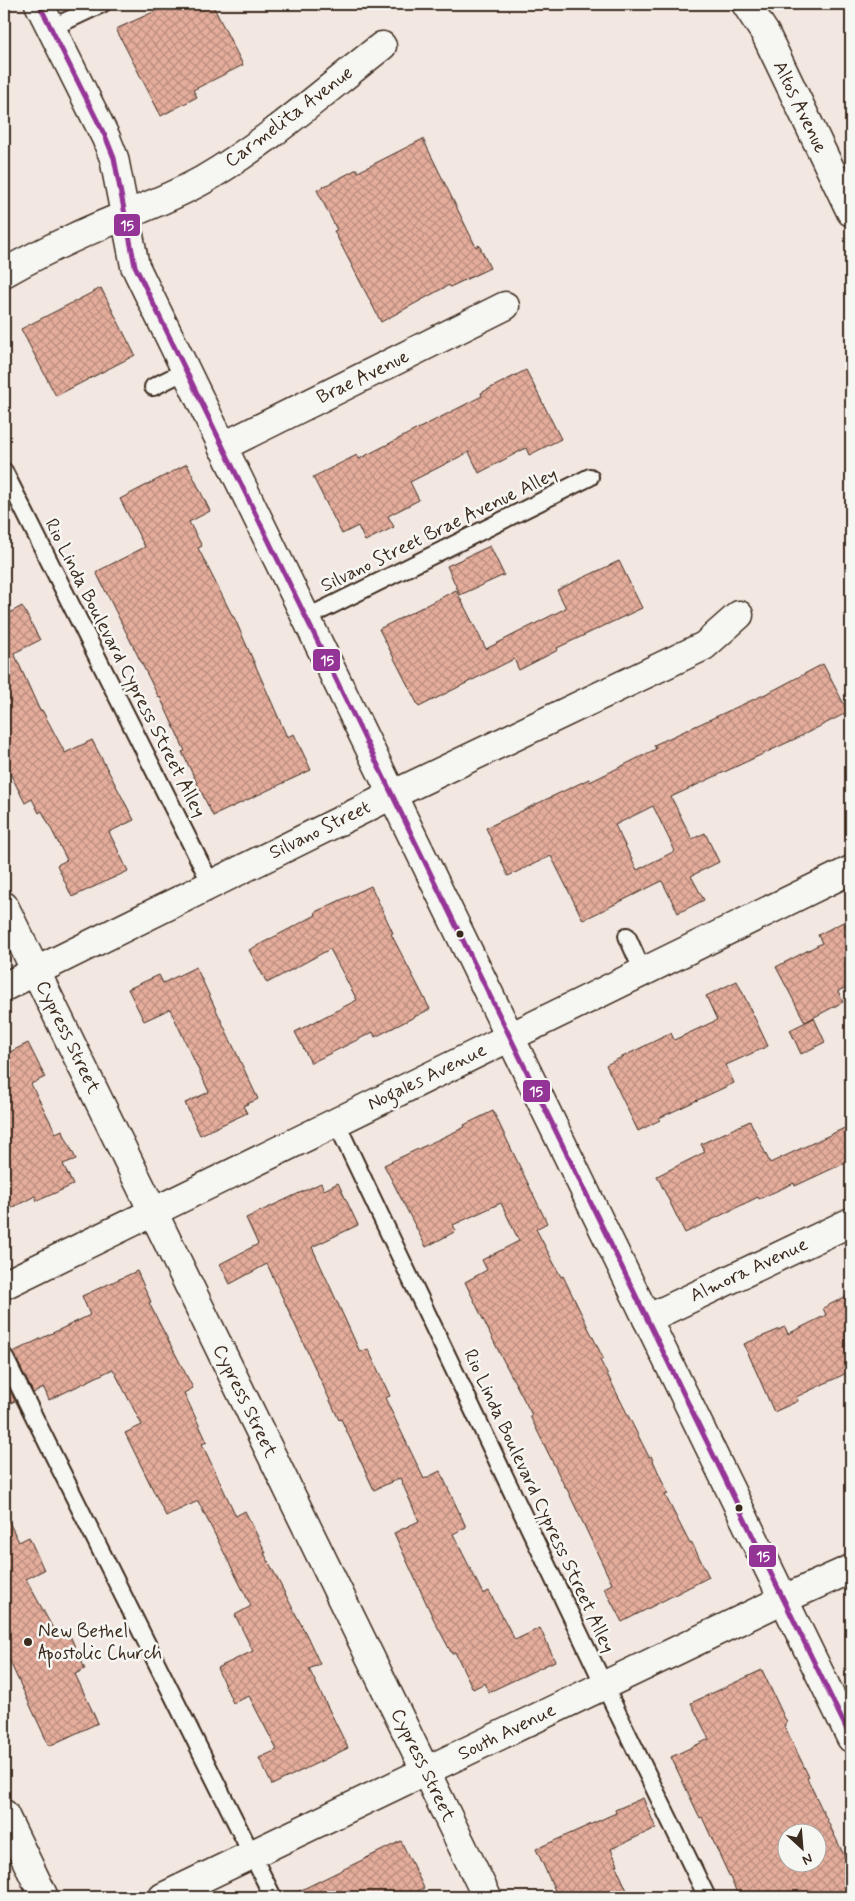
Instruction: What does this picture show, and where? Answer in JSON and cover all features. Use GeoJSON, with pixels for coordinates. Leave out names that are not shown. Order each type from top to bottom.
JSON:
{"type":"FeatureCollection","features":[{"type":"Feature","properties":{"kind":"street"},"geometry":{"type":"LineString","coordinates":[[39,4],[106,138],[114,158],[135,266],[851,1738]]}},
{"type":"Feature","properties":{"kind":"street","name":"Altos Avenue"},"geometry":{"type":"LineString","coordinates":[[750,5],[851,212]]}},
{"type":"Feature","properties":{"kind":"street","name":"Carmelita Avenue"},"geometry":{"type":"LineString","coordinates":[[4,273],[75,236],[125,216],[201,180],[241,157],[296,116],[382,46]]}},
{"type":"Feature","properties":{"kind":"street","name":"Brae Avenue"},"geometry":{"type":"LineString","coordinates":[[222,447],[505,306]]}},
{"type":"Feature","properties":{"kind":"street","name":"Silvano Street"},"geometry":{"type":"LineString","coordinates":[[4,986],[392,795],[704,646],[739,615]]}},
{"type":"Feature","properties":{"kind":"street","name":"Nogales Avenue"},"geometry":{"type":"LineString","coordinates":[[4,1285],[851,870]]}},
{"type":"Feature","properties":{"kind":"street","name":"Cypress Street"},"geometry":{"type":"LineString","coordinates":[[4,906],[487,1897]]}},
{"type":"Feature","properties":{"kind":"street","name":"Almora Avenue"},"geometry":{"type":"LineString","coordinates":[[647,1319],[851,1222]]}},
{"type":"Feature","properties":{"kind":"street","name":"South Avenue"},"geometry":{"type":"LineString","coordinates":[[163,1897],[784,1599],[851,1569]]}},
{"type":"Feature","properties":{"kind":"street"},"geometry":{"type":"LineString","coordinates":[[4,1814],[44,1897]]}},
{"type":"Feature","properties":{"kind":"lane"},"geometry":{"type":"LineString","coordinates":[[51,28],[102,4]]}},
{"type":"Feature","properties":{"kind":"lane"},"geometry":{"type":"LineString","coordinates":[[153,387],[186,371]]}},
{"type":"Feature","properties":{"kind":"lane","name":"Rio Linda Boulevard Cypress Street Alley"},"geometry":{"type":"LineString","coordinates":[[4,471],[211,884]]}},
{"type":"Feature","properties":{"kind":"lane","name":"Silvano Street Brae Avenue Alley"},"geometry":{"type":"LineString","coordinates":[[306,618],[590,477]]}},
{"type":"Feature","properties":{"kind":"lane"},"geometry":{"type":"LineString","coordinates":[[627,936],[643,972]]}},
{"type":"Feature","properties":{"kind":"lane","name":"Rio Linda Boulevard Cypress Street Alley"},"geometry":{"type":"LineString","coordinates":[[336,1122],[707,1897]]}},
{"type":"Feature","properties":{"kind":"lane"},"geometry":{"type":"LineString","coordinates":[[4,1356],[272,1897]]}},
{"type":"Feature","properties":{"kind":"building"},"geometry":{"type":"Polygon","coordinates":[[[171,4],[212,4],[243,65],[193,90],[197,97],[161,116],[116,29],[171,4]]]}},
{"type":"Feature","properties":{"kind":"building"},"geometry":{"type":"Polygon","coordinates":[[[423,139],[476,247],[479,245],[490,268],[450,287],[449,285],[381,322],[334,231],[337,230],[317,190],[357,169],[358,172],[423,139]]]}},
{"type":"Feature","properties":{"kind":"building"},"geometry":{"type":"Polygon","coordinates":[[[101,288],[135,355],[56,396],[21,329],[101,288]]]}},
{"type":"Feature","properties":{"kind":"building"},"geometry":{"type":"Polygon","coordinates":[[[526,370],[561,439],[529,455],[526,448],[479,473],[469,452],[410,482],[419,500],[388,516],[394,527],[365,541],[358,526],[342,534],[313,477],[357,455],[359,459],[482,396],[481,393],[526,370]]]}},
{"type":"Feature","properties":{"kind":"building"},"geometry":{"type":"Polygon","coordinates":[[[187,464],[210,511],[189,522],[202,546],[198,548],[234,617],[287,737],[294,734],[311,770],[213,816],[182,752],[185,751],[160,697],[96,572],[145,547],[120,499],[187,464]]]}},
{"type":"Feature","properties":{"kind":"building"},"geometry":{"type":"Polygon","coordinates":[[[490,546],[504,575],[460,595],[447,566],[490,546]]]}},
{"type":"Feature","properties":{"kind":"building"},"geometry":{"type":"Polygon","coordinates":[[[619,561],[642,608],[557,648],[558,650],[519,670],[514,659],[419,707],[379,629],[456,590],[486,649],[566,608],[557,590],[619,561]]]}},
{"type":"Feature","properties":{"kind":"building"},"geometry":{"type":"Polygon","coordinates":[[[22,606],[40,640],[14,653],[40,711],[42,710],[65,753],[92,740],[134,820],[109,832],[128,871],[72,897],[57,865],[67,860],[42,811],[39,813],[32,799],[25,803],[4,761],[4,616],[22,606]]]}},
{"type":"Feature","properties":{"kind":"building"},"geometry":{"type":"Polygon","coordinates":[[[823,664],[848,712],[671,797],[692,839],[705,833],[719,862],[691,876],[704,900],[678,913],[662,881],[583,920],[551,856],[508,876],[486,828],[589,779],[590,782],[656,749],[654,745],[772,691],[823,664]],[[653,806],[615,825],[637,870],[675,851],[653,806]]]}},
{"type":"Feature","properties":{"kind":"building"},"geometry":{"type":"Polygon","coordinates":[[[371,886],[393,933],[391,934],[430,1009],[375,1037],[373,1032],[311,1063],[295,1032],[357,1000],[330,949],[267,983],[249,950],[316,915],[315,912],[371,886]]]}},
{"type":"Feature","properties":{"kind":"building"},"geometry":{"type":"Polygon","coordinates":[[[851,918],[851,985],[838,991],[843,1002],[805,1022],[776,967],[822,943],[818,935],[851,918]]]}},
{"type":"Feature","properties":{"kind":"building"},"geometry":{"type":"Polygon","coordinates":[[[196,967],[258,1099],[243,1106],[247,1113],[200,1135],[185,1103],[209,1092],[170,1009],[144,1021],[128,989],[159,975],[163,983],[196,967]]]}},
{"type":"Feature","properties":{"kind":"building"},"geometry":{"type":"Polygon","coordinates":[[[737,981],[768,1046],[726,1065],[734,1083],[659,1118],[660,1120],[638,1131],[606,1065],[671,1033],[674,1040],[717,1020],[706,996],[737,981]]]}},
{"type":"Feature","properties":{"kind":"building"},"geometry":{"type":"Polygon","coordinates":[[[814,1018],[825,1042],[801,1054],[790,1030],[814,1018]]]}},
{"type":"Feature","properties":{"kind":"building"},"geometry":{"type":"Polygon","coordinates":[[[28,1043],[45,1077],[31,1084],[56,1133],[62,1130],[76,1159],[63,1164],[73,1185],[37,1201],[35,1196],[4,1212],[4,1055],[28,1043]]]}},
{"type":"Feature","properties":{"kind":"building"},"geometry":{"type":"Polygon","coordinates":[[[493,1111],[547,1223],[536,1229],[561,1277],[563,1276],[603,1358],[600,1360],[649,1457],[651,1456],[668,1494],[665,1495],[709,1577],[622,1622],[604,1588],[612,1584],[530,1416],[532,1415],[465,1282],[487,1270],[482,1260],[519,1241],[501,1203],[453,1225],[456,1231],[426,1247],[384,1165],[465,1127],[464,1125],[493,1111]]]}},
{"type":"Feature","properties":{"kind":"building"},"geometry":{"type":"Polygon","coordinates":[[[750,1121],[770,1163],[851,1125],[851,1160],[795,1186],[794,1183],[759,1199],[758,1197],[685,1233],[657,1176],[705,1152],[701,1144],[750,1121]]]}},
{"type":"Feature","properties":{"kind":"building"},"geometry":{"type":"Polygon","coordinates":[[[321,1183],[324,1190],[338,1183],[358,1225],[312,1247],[360,1352],[368,1349],[390,1396],[385,1398],[424,1479],[440,1471],[466,1527],[453,1534],[483,1594],[489,1591],[515,1640],[540,1628],[555,1661],[489,1692],[485,1683],[473,1689],[455,1652],[452,1654],[434,1620],[394,1533],[419,1521],[400,1478],[374,1490],[341,1419],[339,1420],[267,1264],[230,1284],[220,1264],[258,1244],[246,1218],[321,1183]]]}},
{"type":"Feature","properties":{"kind":"building"},"geometry":{"type":"Polygon","coordinates":[[[137,1271],[151,1302],[149,1303],[193,1388],[184,1393],[207,1442],[202,1444],[236,1516],[245,1511],[266,1553],[264,1553],[307,1636],[320,1664],[309,1669],[348,1748],[272,1785],[259,1758],[277,1750],[249,1696],[233,1703],[217,1668],[253,1651],[235,1615],[251,1606],[198,1501],[166,1516],[125,1433],[142,1425],[113,1369],[49,1400],[44,1388],[33,1393],[13,1352],[90,1315],[82,1296],[137,1271]]]}},
{"type":"Feature","properties":{"kind":"building"},"geometry":{"type":"Polygon","coordinates":[[[851,1294],[851,1371],[796,1397],[798,1401],[774,1412],[744,1344],[785,1327],[788,1334],[826,1315],[823,1308],[851,1294]]]}},
{"type":"Feature","properties":{"kind":"building"},"geometry":{"type":"Polygon","coordinates":[[[4,1378],[15,1401],[4,1406],[4,1378]]]}},
{"type":"Feature","properties":{"kind":"building"},"geometry":{"type":"Polygon","coordinates":[[[4,1512],[19,1542],[29,1537],[44,1570],[26,1579],[56,1634],[67,1629],[85,1669],[75,1674],[98,1723],[49,1746],[4,1649],[4,1512]]]}},
{"type":"Feature","properties":{"kind":"building"},"geometry":{"type":"Polygon","coordinates":[[[762,1670],[787,1723],[784,1725],[809,1777],[807,1778],[851,1870],[851,1897],[739,1897],[702,1817],[700,1818],[671,1757],[709,1739],[691,1703],[762,1670]]]}},
{"type":"Feature","properties":{"kind":"building"},"geometry":{"type":"Polygon","coordinates":[[[643,1798],[656,1828],[611,1849],[618,1865],[616,1866],[630,1897],[558,1897],[536,1849],[616,1813],[615,1810],[643,1798]]]}},
{"type":"Feature","properties":{"kind":"building"},"geometry":{"type":"Polygon","coordinates":[[[401,1841],[424,1888],[406,1897],[287,1897],[401,1841]]]}},
{"type":"Feature","properties":{"kind":"transit line","name":"15"},"geometry":{"type":"LineString","coordinates":[[39,4],[106,138],[114,158],[135,266],[851,1738]]}},
{"type":"Feature","properties":{"kind":"place","name":"New Bethel Apostolic Church"},"geometry":{"type":"Point","coordinates":[28,1642]}}]}
